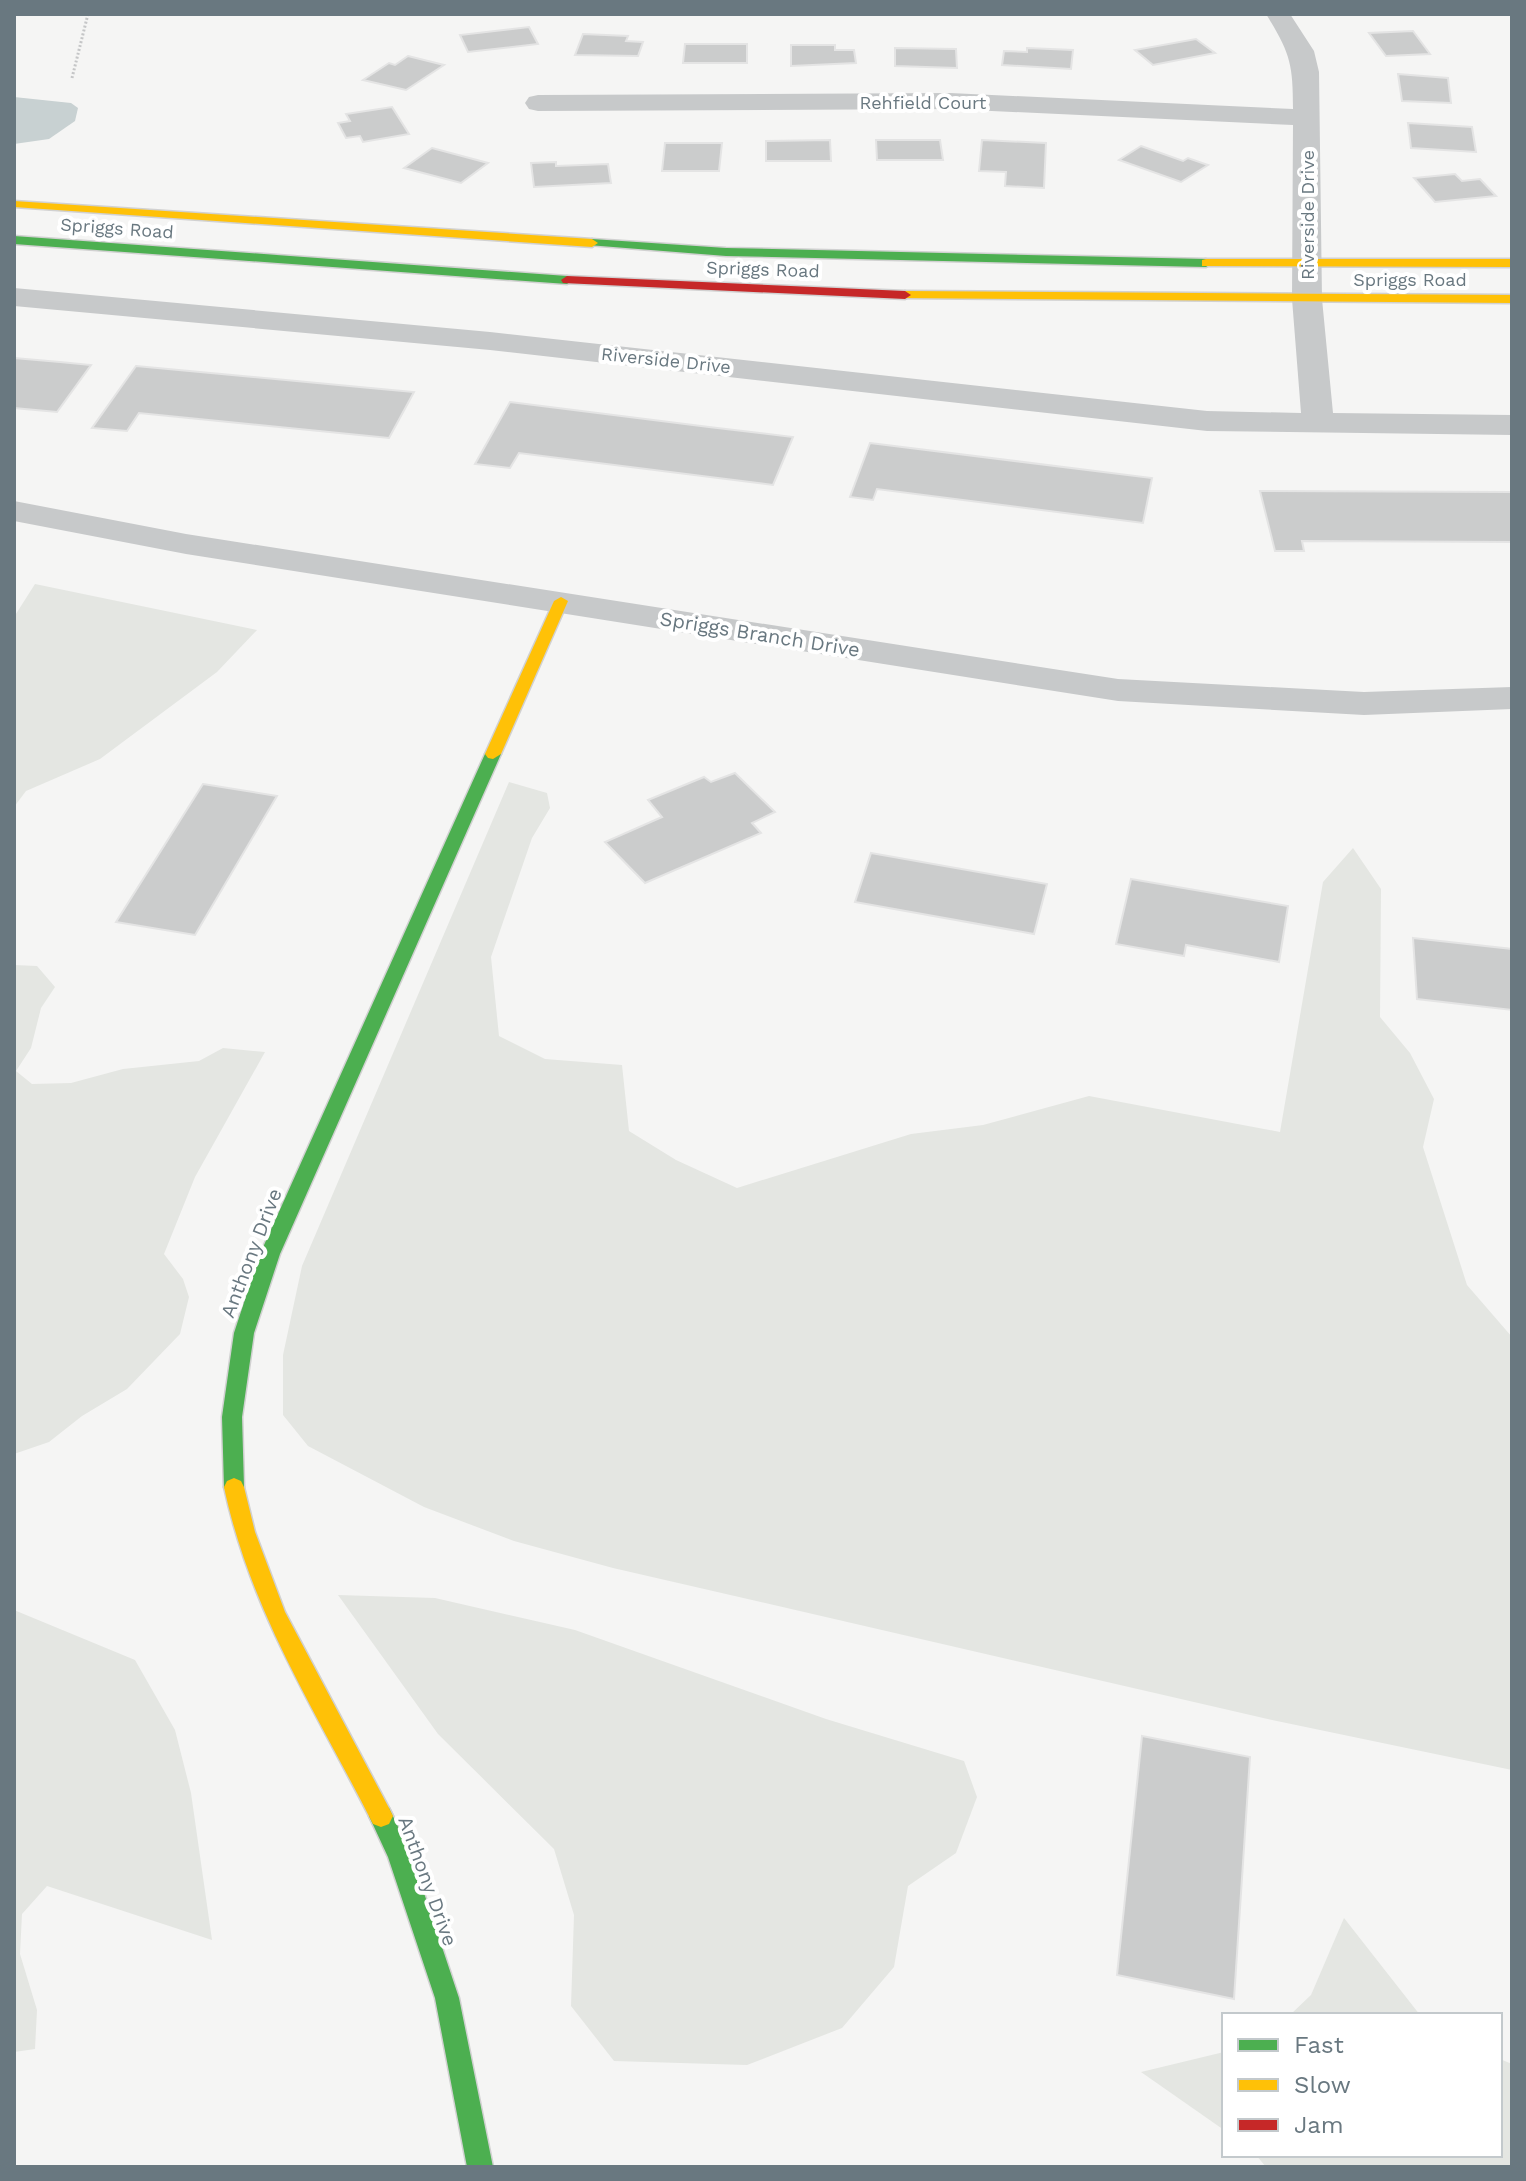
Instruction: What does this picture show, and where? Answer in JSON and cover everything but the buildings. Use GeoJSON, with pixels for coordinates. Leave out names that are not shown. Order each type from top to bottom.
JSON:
{"type":"FeatureCollection","features":[{"type":"Feature","properties":{"kind":"main road","name":"Spriggs Road"},"geometry":{"type":"LineString","coordinates":[[14,204],[726,252],[1210,263],[1512,263]]}},
{"type":"Feature","properties":{"kind":"main road","name":"Spriggs Road"},"geometry":{"type":"LineString","coordinates":[[14,240],[519,277],[744,289],[1002,297],[1512,299]]}},
{"type":"Feature","properties":{"kind":"main road","name":"Anthony Drive"},"geometry":{"type":"LineString","coordinates":[[480,2167],[447,1998],[399,1854],[351,1752],[290,1650],[248,1548],[234,1489],[232,1417],[244,1333],[270,1254],[561,601]]}},
{"type":"Feature","properties":{"kind":"street","name":"Riverside Drive"},"geometry":{"type":"LineString","coordinates":[[1278,14],[1301,51],[1306,72],[1307,299],[1318,423]]}},
{"type":"Feature","properties":{"kind":"street","name":"Rehfield Court"},"geometry":{"type":"LineString","coordinates":[[538,103],[950,101],[1307,118]]}},
{"type":"Feature","properties":{"kind":"street","name":"Riverside Drive"},"geometry":{"type":"LineString","coordinates":[[14,297],[490,341],[1207,421],[1512,425]]}},
{"type":"Feature","properties":{"kind":"street","name":"Spriggs Branch Drive"},"geometry":{"type":"LineString","coordinates":[[14,511],[186,544],[1118,690],[1249,701],[1369,704],[1512,698]]}},
{"type":"Feature","properties":{"kind":"path"},"geometry":{"type":"LineString","coordinates":[[72,78],[88,14]]}},
{"type":"Feature","properties":{"kind":"shaded area"},"geometry":{"type":"Polygon","coordinates":[[[14,97],[71,103],[78,108],[75,121],[49,139],[14,144],[14,97]]]}},
{"type":"Feature","properties":{"kind":"shaded area"},"geometry":{"type":"Polygon","coordinates":[[[35,584],[257,630],[217,672],[100,759],[26,791],[14,807],[14,617],[35,584]]]}},
{"type":"Feature","properties":{"kind":"shaded area"},"geometry":{"type":"Polygon","coordinates":[[[509,782],[547,793],[550,808],[532,838],[491,957],[499,1036],[545,1059],[622,1065],[629,1131],[676,1160],[737,1188],[911,1134],[983,1125],[1089,1096],[1280,1132],[1323,882],[1353,848],[1381,889],[1380,1017],[1410,1053],[1434,1099],[1423,1147],[1467,1285],[1512,1337],[1512,1770],[1272,1720],[613,1568],[514,1541],[424,1507],[308,1446],[283,1415],[283,1355],[302,1266],[509,782]]]}},
{"type":"Feature","properties":{"kind":"shaded area"},"geometry":{"type":"Polygon","coordinates":[[[14,965],[37,966],[55,987],[41,1008],[31,1048],[16,1071],[32,1084],[71,1083],[123,1069],[199,1061],[223,1048],[265,1052],[195,1177],[164,1254],[183,1279],[189,1297],[180,1334],[127,1389],[82,1416],[49,1442],[14,1454],[14,965]]]}},
{"type":"Feature","properties":{"kind":"shaded area"},"geometry":{"type":"Polygon","coordinates":[[[338,1595],[435,1598],[575,1630],[826,1719],[964,1761],[977,1797],[956,1853],[908,1886],[894,1967],[842,2028],[747,2065],[614,2061],[571,2006],[574,1915],[554,1849],[438,1734],[338,1595]]]}},
{"type":"Feature","properties":{"kind":"shaded area"},"geometry":{"type":"Polygon","coordinates":[[[14,1610],[135,1660],[175,1730],[191,1793],[212,1940],[47,1886],[22,1914],[20,1954],[37,2010],[35,2049],[14,2052],[14,1610]]]}},
{"type":"Feature","properties":{"kind":"shaded area"},"geometry":{"type":"Polygon","coordinates":[[[1344,1918],[1418,2013],[1292,2013],[1311,1995],[1344,1918]]]}},
{"type":"Feature","properties":{"kind":"shaded area"},"geometry":{"type":"Polygon","coordinates":[[[1222,2052],[1222,2129],[1141,2072],[1222,2052]]]}},
{"type":"Feature","properties":{"kind":"shaded area"},"geometry":{"type":"Polygon","coordinates":[[[1502,2060],[1512,2064],[1512,2167],[1266,2167],[1258,2157],[1502,2157],[1502,2060]]]}},
{"type":"Feature","properties":{"kind":"traffic: fast"},"geometry":{"type":"LineString","coordinates":[[14,240],[567,280]]}},
{"type":"Feature","properties":{"kind":"traffic: fast"},"geometry":{"type":"LineString","coordinates":[[592,243],[726,252],[1206,263]]}},
{"type":"Feature","properties":{"kind":"traffic: fast"},"geometry":{"type":"LineString","coordinates":[[234,1487],[232,1417],[244,1333],[270,1254],[493,754]]}},
{"type":"Feature","properties":{"kind":"traffic: fast"},"geometry":{"type":"LineString","coordinates":[[381,1816],[399,1854],[447,1998],[480,2167]]}},
{"type":"Feature","properties":{"kind":"traffic: slow"},"geometry":{"type":"LineString","coordinates":[[14,204],[592,243]]}},
{"type":"Feature","properties":{"kind":"traffic: slow"},"geometry":{"type":"LineString","coordinates":[[1206,263],[1512,263]]}},
{"type":"Feature","properties":{"kind":"traffic: slow"},"geometry":{"type":"LineString","coordinates":[[905,295],[1512,299]]}},
{"type":"Feature","properties":{"kind":"traffic: slow"},"geometry":{"type":"LineString","coordinates":[[493,754],[561,601]]}},
{"type":"Feature","properties":{"kind":"traffic: slow"},"geometry":{"type":"LineString","coordinates":[[234,1487],[244,1532],[276,1616],[381,1816]]}},
{"type":"Feature","properties":{"kind":"traffic: jam"},"geometry":{"type":"LineString","coordinates":[[567,280],[905,295]]}}]}
